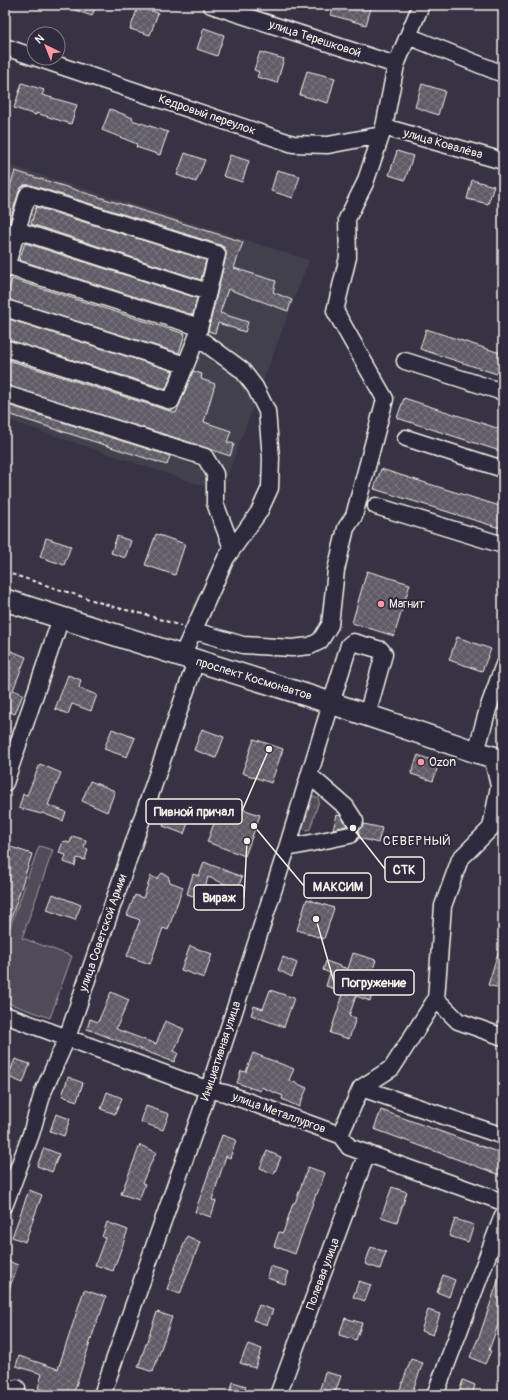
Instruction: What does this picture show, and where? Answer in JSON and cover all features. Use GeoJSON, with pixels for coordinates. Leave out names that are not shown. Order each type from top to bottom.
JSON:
{"type":"FeatureCollection","features":[{"type":"Feature","properties":{"kind":"main road","name":"проспект Космонавтов"},"geometry":{"type":"LineString","coordinates":[[5,600],[331,703],[490,756]]}},
{"type":"Feature","properties":{"kind":"street","name":"улица Терешковой"},"geometry":{"type":"LineString","coordinates":[[211,5],[396,66]]}},
{"type":"Feature","properties":{"kind":"street"},"geometry":{"type":"LineString","coordinates":[[195,631],[243,645],[292,648],[310,646],[320,641],[330,625],[336,570],[346,528],[354,516],[385,399],[335,311],[348,257],[347,220],[365,183],[382,131],[396,66],[421,5]]}},
{"type":"Feature","properties":{"kind":"street"},"geometry":{"type":"LineString","coordinates":[[408,36],[503,74]]}},
{"type":"Feature","properties":{"kind":"street","name":"Кедровый переулок"},"geometry":{"type":"LineString","coordinates":[[5,47],[26,55]]}},
{"type":"Feature","properties":{"kind":"street","name":"Кедровый переулок"},"geometry":{"type":"LineString","coordinates":[[59,66],[293,144],[328,145],[382,131]]}},
{"type":"Feature","properties":{"kind":"street","name":"улица Ковалёва"},"geometry":{"type":"LineString","coordinates":[[382,131],[503,161]]}},
{"type":"Feature","properties":{"kind":"street"},"geometry":{"type":"LineString","coordinates":[[5,348],[171,401],[198,332],[217,254],[28,194],[6,268]]}},
{"type":"Feature","properties":{"kind":"street"},"geometry":{"type":"LineString","coordinates":[[17,230],[208,292]]}},
{"type":"Feature","properties":{"kind":"street","name":"улица Советской Армии"},"geometry":{"type":"LineString","coordinates":[[5,1204],[31,1134],[43,1092],[67,1038],[189,658],[195,631],[226,558],[259,512],[270,488],[271,458],[267,411],[255,387],[242,370],[198,332],[6,268]]}},
{"type":"Feature","properties":{"kind":"street"},"geometry":{"type":"LineString","coordinates":[[5,308],[185,365]]}},
{"type":"Feature","properties":{"kind":"street"},"geometry":{"type":"LineString","coordinates":[[405,361],[503,392]]}},
{"type":"Feature","properties":{"kind":"street"},"geometry":{"type":"LineString","coordinates":[[5,394],[205,457],[215,474],[215,503],[232,548]]}},
{"type":"Feature","properties":{"kind":"street"},"geometry":{"type":"LineString","coordinates":[[406,438],[503,468]]}},
{"type":"Feature","properties":{"kind":"street"},"geometry":{"type":"LineString","coordinates":[[376,506],[503,545]]}},
{"type":"Feature","properties":{"kind":"street"},"geometry":{"type":"LineString","coordinates":[[6,772],[61,618]]}},
{"type":"Feature","properties":{"kind":"street","name":"Инициативная улица"},"geometry":{"type":"LineString","coordinates":[[102,1395],[209,1090],[287,848],[349,645],[356,642],[381,650],[384,656],[367,715]]}},
{"type":"Feature","properties":{"kind":"street"},"geometry":{"type":"LineString","coordinates":[[340,1135],[361,1088],[392,1068],[436,999],[443,906],[460,859],[491,828],[501,787],[490,756],[488,709],[503,667]]}},
{"type":"Feature","properties":{"kind":"street"},"geometry":{"type":"LineString","coordinates":[[287,848],[353,828],[346,807],[309,775]]}},
{"type":"Feature","properties":{"kind":"street"},"geometry":{"type":"LineString","coordinates":[[436,999],[458,1022],[503,1037]]}},
{"type":"Feature","properties":{"kind":"street","name":"улица Металлургов"},"geometry":{"type":"LineString","coordinates":[[5,1015],[209,1090],[225,1093],[340,1135],[349,1147],[503,1202]]}},
{"type":"Feature","properties":{"kind":"street"},"geometry":{"type":"LineString","coordinates":[[361,1088],[503,1136]]}},
{"type":"Feature","properties":{"kind":"street","name":"Полевая улица"},"geometry":{"type":"LineString","coordinates":[[278,1395],[367,1153]]}},
{"type":"Feature","properties":{"kind":"street"},"geometry":{"type":"LineString","coordinates":[[435,1395],[503,1214]]}},
{"type":"Feature","properties":{"kind":"path"},"geometry":{"type":"LineString","coordinates":[[5,572],[195,631]]}},
{"type":"Feature","properties":{"kind":"shaded area"},"geometry":{"type":"Polygon","coordinates":[[[12,166],[309,260],[221,492],[5,419],[5,191],[12,166]]]}},
{"type":"Feature","properties":{"kind":"green space"},"geometry":{"type":"Polygon","coordinates":[[[313,796],[318,798],[319,801],[310,829],[307,830],[302,828],[302,824],[310,798],[313,796]]]}},
{"type":"Feature","properties":{"kind":"green space"},"geometry":{"type":"Polygon","coordinates":[[[39,846],[53,850],[22,938],[72,956],[50,1018],[5,1002],[5,941],[39,846]]]}},
{"type":"Feature","properties":{"kind":"building"},"geometry":{"type":"Polygon","coordinates":[[[66,5],[96,5],[92,16],[66,7],[66,5]]]}},
{"type":"Feature","properties":{"kind":"building"},"geometry":{"type":"Polygon","coordinates":[[[334,5],[372,5],[366,25],[331,15],[334,5]]]}},
{"type":"Feature","properties":{"kind":"building"},"geometry":{"type":"Polygon","coordinates":[[[138,7],[158,13],[150,35],[130,29],[138,7]]]}},
{"type":"Feature","properties":{"kind":"building"},"geometry":{"type":"Polygon","coordinates":[[[204,28],[224,35],[217,56],[197,49],[204,28]]]}},
{"type":"Feature","properties":{"kind":"building"},"geometry":{"type":"Polygon","coordinates":[[[260,52],[284,59],[277,83],[257,77],[259,72],[254,70],[260,52]]]}},
{"type":"Feature","properties":{"kind":"building"},"geometry":{"type":"Polygon","coordinates":[[[307,71],[335,78],[328,103],[300,95],[307,71]]]}},
{"type":"Feature","properties":{"kind":"building"},"geometry":{"type":"Polygon","coordinates":[[[22,83],[44,90],[42,95],[77,105],[71,124],[14,108],[22,83]]]}},
{"type":"Feature","properties":{"kind":"building"},"geometry":{"type":"Polygon","coordinates":[[[422,84],[445,91],[438,115],[415,107],[422,84]]]}},
{"type":"Feature","properties":{"kind":"building"},"geometry":{"type":"Polygon","coordinates":[[[110,109],[133,118],[132,120],[168,132],[160,155],[136,147],[137,144],[102,130],[110,109]]]}},
{"type":"Feature","properties":{"kind":"building"},"geometry":{"type":"Polygon","coordinates":[[[397,151],[413,156],[405,180],[389,175],[397,151]]]}},
{"type":"Feature","properties":{"kind":"building"},"geometry":{"type":"Polygon","coordinates":[[[185,153],[205,160],[196,182],[177,175],[185,153]]]}},
{"type":"Feature","properties":{"kind":"building"},"geometry":{"type":"Polygon","coordinates":[[[230,155],[249,161],[242,182],[223,176],[230,155]]]}},
{"type":"Feature","properties":{"kind":"building"},"geometry":{"type":"Polygon","coordinates":[[[277,170],[300,176],[293,198],[271,191],[277,170]]]}},
{"type":"Feature","properties":{"kind":"building"},"geometry":{"type":"Polygon","coordinates":[[[15,171],[243,242],[234,268],[276,281],[273,292],[292,300],[288,311],[228,289],[220,313],[248,322],[245,332],[218,323],[215,333],[208,331],[226,256],[224,247],[31,185],[24,185],[19,191],[5,237],[5,203],[15,171]]]}},
{"type":"Feature","properties":{"kind":"building"},"geometry":{"type":"Polygon","coordinates":[[[472,180],[494,186],[488,204],[467,199],[472,180]]]}},
{"type":"Feature","properties":{"kind":"building"},"geometry":{"type":"Polygon","coordinates":[[[36,207],[206,260],[201,280],[31,224],[36,207]]]}},
{"type":"Feature","properties":{"kind":"building"},"geometry":{"type":"Polygon","coordinates":[[[25,243],[197,298],[193,315],[19,260],[25,243]]]}},
{"type":"Feature","properties":{"kind":"building"},"geometry":{"type":"Polygon","coordinates":[[[12,279],[185,334],[179,353],[6,299],[12,279]]]}},
{"type":"Feature","properties":{"kind":"building"},"geometry":{"type":"Polygon","coordinates":[[[5,318],[173,371],[166,389],[5,339],[5,318]]]}},
{"type":"Feature","properties":{"kind":"building"},"geometry":{"type":"Polygon","coordinates":[[[426,329],[503,354],[503,376],[420,349],[426,329]]]}},
{"type":"Feature","properties":{"kind":"building"},"geometry":{"type":"Polygon","coordinates":[[[5,359],[176,413],[193,371],[202,374],[201,379],[215,384],[204,422],[231,431],[227,442],[234,444],[230,456],[5,385],[5,359]]]}},
{"type":"Feature","properties":{"kind":"building"},"geometry":{"type":"Polygon","coordinates":[[[404,398],[503,430],[503,452],[397,418],[404,398]]]}},
{"type":"Feature","properties":{"kind":"building"},"geometry":{"type":"Polygon","coordinates":[[[5,404],[170,456],[167,465],[5,413],[5,404]]]}},
{"type":"Feature","properties":{"kind":"building"},"geometry":{"type":"Polygon","coordinates":[[[381,469],[503,507],[503,529],[374,489],[381,469]]]}},
{"type":"Feature","properties":{"kind":"building"},"geometry":{"type":"Polygon","coordinates":[[[156,534],[185,544],[175,575],[145,565],[156,534]]]}},
{"type":"Feature","properties":{"kind":"building"},"geometry":{"type":"Polygon","coordinates":[[[117,536],[131,541],[125,558],[111,553],[117,536]]]}},
{"type":"Feature","properties":{"kind":"building"},"geometry":{"type":"Polygon","coordinates":[[[46,538],[71,546],[64,565],[40,557],[46,538]]]}},
{"type":"Feature","properties":{"kind":"building","name":"Магнит"},"geometry":{"type":"Polygon","coordinates":[[[367,571],[410,584],[394,636],[352,623],[367,571]]]}},
{"type":"Feature","properties":{"kind":"building"},"geometry":{"type":"Polygon","coordinates":[[[457,637],[491,649],[482,671],[449,660],[457,637]]]}},
{"type":"Feature","properties":{"kind":"building"},"geometry":{"type":"Polygon","coordinates":[[[9,650],[26,657],[13,690],[23,694],[15,714],[5,710],[5,660],[9,650]]]}},
{"type":"Feature","properties":{"kind":"building"},"geometry":{"type":"Polygon","coordinates":[[[68,675],[81,680],[79,688],[97,695],[91,711],[72,704],[68,714],[55,709],[68,675]]]}},
{"type":"Feature","properties":{"kind":"building"},"geometry":{"type":"Polygon","coordinates":[[[112,729],[135,738],[127,757],[104,749],[112,729]]]}},
{"type":"Feature","properties":{"kind":"building"},"geometry":{"type":"Polygon","coordinates":[[[202,729],[224,737],[216,758],[194,750],[202,729]]]}},
{"type":"Feature","properties":{"kind":"building"},"geometry":{"type":"Polygon","coordinates":[[[254,739],[283,749],[271,783],[242,773],[254,739]]]}},
{"type":"Feature","properties":{"kind":"building"},"geometry":{"type":"Polygon","coordinates":[[[418,755],[439,763],[433,781],[411,774],[418,755]]]}},
{"type":"Feature","properties":{"kind":"building"},"geometry":{"type":"Polygon","coordinates":[[[40,764],[61,773],[48,805],[66,812],[63,821],[42,813],[19,808],[23,794],[27,795],[40,764]]]}},
{"type":"Feature","properties":{"kind":"building"},"geometry":{"type":"Polygon","coordinates":[[[90,781],[115,791],[107,812],[82,801],[90,781]]]}},
{"type":"Feature","properties":{"kind":"building"},"geometry":{"type":"Polygon","coordinates":[[[222,802],[260,815],[245,856],[207,842],[222,802]]]}},
{"type":"Feature","properties":{"kind":"building"},"geometry":{"type":"Polygon","coordinates":[[[172,804],[192,812],[184,834],[163,826],[172,804]]]}},
{"type":"Feature","properties":{"kind":"building"},"geometry":{"type":"Polygon","coordinates":[[[337,815],[341,816],[347,826],[333,829],[337,815]]]}},
{"type":"Feature","properties":{"kind":"building"},"geometry":{"type":"Polygon","coordinates":[[[364,824],[382,828],[378,843],[359,838],[358,830],[364,824]]]}},
{"type":"Feature","properties":{"kind":"building"},"geometry":{"type":"Polygon","coordinates":[[[72,836],[86,840],[84,848],[88,849],[85,860],[77,858],[75,866],[64,862],[66,855],[59,853],[63,841],[70,843],[72,836]]]}},
{"type":"Feature","properties":{"kind":"building"},"geometry":{"type":"Polygon","coordinates":[[[8,846],[32,854],[7,931],[5,930],[5,856],[8,846]]]}},
{"type":"Feature","properties":{"kind":"building"},"geometry":{"type":"Polygon","coordinates":[[[204,862],[242,877],[238,889],[208,877],[202,899],[187,894],[193,874],[199,876],[204,862]]]}},
{"type":"Feature","properties":{"kind":"building"},"geometry":{"type":"Polygon","coordinates":[[[162,873],[168,876],[170,882],[183,887],[168,930],[163,928],[150,964],[127,956],[140,920],[127,915],[135,895],[143,898],[151,876],[157,879],[162,873]]]}},
{"type":"Feature","properties":{"kind":"building"},"geometry":{"type":"Polygon","coordinates":[[[53,894],[81,905],[75,920],[47,910],[53,894]]]}},
{"type":"Feature","properties":{"kind":"building"},"geometry":{"type":"Polygon","coordinates":[[[307,899],[334,908],[324,939],[297,930],[307,899]]]}},
{"type":"Feature","properties":{"kind":"building"},"geometry":{"type":"Polygon","coordinates":[[[501,943],[503,943],[503,989],[488,985],[501,943]]]}},
{"type":"Feature","properties":{"kind":"building"},"geometry":{"type":"Polygon","coordinates":[[[190,946],[212,954],[204,978],[181,970],[190,946]]]}},
{"type":"Feature","properties":{"kind":"building"},"geometry":{"type":"Polygon","coordinates":[[[353,953],[376,960],[367,987],[374,990],[370,1001],[356,996],[349,1016],[356,1018],[349,1039],[330,1033],[344,992],[326,986],[330,973],[323,970],[326,961],[348,969],[353,953]]]}},
{"type":"Feature","properties":{"kind":"building"},"geometry":{"type":"Polygon","coordinates":[[[283,957],[297,963],[292,977],[278,970],[283,957]]]}},
{"type":"Feature","properties":{"kind":"building"},"geometry":{"type":"Polygon","coordinates":[[[270,990],[294,998],[284,1027],[251,1015],[254,1006],[263,1009],[270,990]]]}},
{"type":"Feature","properties":{"kind":"building"},"geometry":{"type":"Polygon","coordinates":[[[111,992],[129,1000],[116,1029],[156,1044],[165,1021],[184,1029],[174,1051],[178,1053],[174,1062],[87,1029],[90,1019],[98,1022],[111,992]]]}},
{"type":"Feature","properties":{"kind":"building"},"geometry":{"type":"Polygon","coordinates":[[[253,1053],[294,1069],[289,1080],[307,1088],[299,1107],[282,1099],[283,1096],[261,1087],[260,1091],[237,1083],[241,1071],[246,1072],[253,1053]]]}},
{"type":"Feature","properties":{"kind":"building"},"geometry":{"type":"Polygon","coordinates":[[[15,1059],[30,1064],[23,1083],[8,1077],[15,1059]]]}},
{"type":"Feature","properties":{"kind":"building"},"geometry":{"type":"Polygon","coordinates":[[[68,1077],[83,1083],[77,1101],[62,1096],[68,1077]]]}},
{"type":"Feature","properties":{"kind":"building"},"geometry":{"type":"Polygon","coordinates":[[[107,1092],[122,1098],[115,1114],[101,1109],[107,1092]]]}},
{"type":"Feature","properties":{"kind":"building"},"geometry":{"type":"Polygon","coordinates":[[[146,1106],[169,1114],[163,1130],[141,1122],[146,1106]]]}},
{"type":"Feature","properties":{"kind":"building"},"geometry":{"type":"Polygon","coordinates":[[[381,1110],[503,1154],[503,1176],[374,1129],[381,1110]]]}},
{"type":"Feature","properties":{"kind":"building"},"geometry":{"type":"Polygon","coordinates":[[[56,1114],[70,1119],[64,1136],[50,1131],[56,1114]]]}},
{"type":"Feature","properties":{"kind":"building"},"geometry":{"type":"Polygon","coordinates":[[[222,1135],[236,1140],[230,1158],[226,1156],[212,1200],[216,1201],[211,1217],[195,1212],[222,1135]]]}},
{"type":"Feature","properties":{"kind":"building"},"geometry":{"type":"Polygon","coordinates":[[[140,1145],[156,1152],[142,1183],[145,1184],[139,1200],[121,1194],[140,1145]]]}},
{"type":"Feature","properties":{"kind":"building"},"geometry":{"type":"Polygon","coordinates":[[[44,1148],[59,1154],[52,1172],[37,1166],[44,1148]]]}},
{"type":"Feature","properties":{"kind":"building"},"geometry":{"type":"Polygon","coordinates":[[[267,1151],[281,1157],[274,1174],[260,1168],[267,1151]]]}},
{"type":"Feature","properties":{"kind":"building"},"geometry":{"type":"Polygon","coordinates":[[[308,1167],[325,1173],[295,1254],[274,1246],[279,1232],[283,1233],[293,1203],[295,1203],[308,1167]]]}},
{"type":"Feature","properties":{"kind":"building"},"geometry":{"type":"Polygon","coordinates":[[[392,1187],[407,1192],[397,1222],[381,1217],[392,1187]]]}},
{"type":"Feature","properties":{"kind":"building"},"geometry":{"type":"Polygon","coordinates":[[[29,1190],[42,1195],[25,1242],[12,1237],[29,1190]]]}},
{"type":"Feature","properties":{"kind":"building"},"geometry":{"type":"Polygon","coordinates":[[[455,1219],[474,1225],[468,1242],[449,1236],[455,1219]]]}},
{"type":"Feature","properties":{"kind":"building"},"geometry":{"type":"Polygon","coordinates":[[[107,1222],[128,1230],[113,1271],[95,1265],[105,1238],[102,1237],[107,1222]]]}},
{"type":"Feature","properties":{"kind":"building"},"geometry":{"type":"Polygon","coordinates":[[[187,1236],[200,1242],[180,1294],[167,1289],[187,1236]]]}},
{"type":"Feature","properties":{"kind":"building"},"geometry":{"type":"Polygon","coordinates":[[[371,1247],[386,1252],[380,1269],[365,1264],[371,1247]]]}},
{"type":"Feature","properties":{"kind":"building"},"geometry":{"type":"Polygon","coordinates":[[[5,1260],[18,1265],[6,1297],[5,1297],[5,1260]]]}},
{"type":"Feature","properties":{"kind":"building"},"geometry":{"type":"Polygon","coordinates":[[[270,1266],[289,1272],[285,1284],[267,1278],[270,1266]]]}},
{"type":"Feature","properties":{"kind":"building"},"geometry":{"type":"Polygon","coordinates":[[[502,1269],[503,1311],[489,1350],[491,1351],[485,1364],[470,1357],[480,1334],[502,1269]]]}},
{"type":"Feature","properties":{"kind":"building"},"geometry":{"type":"Polygon","coordinates":[[[443,1275],[455,1280],[449,1297],[437,1292],[443,1275]]]}},
{"type":"Feature","properties":{"kind":"building"},"geometry":{"type":"Polygon","coordinates":[[[359,1281],[371,1285],[365,1301],[353,1297],[359,1281]]]}},
{"type":"Feature","properties":{"kind":"building"},"geometry":{"type":"Polygon","coordinates":[[[84,1290],[106,1297],[73,1395],[43,1395],[44,1390],[38,1388],[42,1374],[16,1366],[19,1356],[58,1369],[84,1290]]]}},
{"type":"Feature","properties":{"kind":"building"},"geometry":{"type":"Polygon","coordinates":[[[259,1305],[273,1310],[267,1325],[253,1320],[259,1305]]]}},
{"type":"Feature","properties":{"kind":"building"},"geometry":{"type":"Polygon","coordinates":[[[428,1310],[440,1314],[433,1335],[421,1331],[428,1310]]]}},
{"type":"Feature","properties":{"kind":"building"},"geometry":{"type":"Polygon","coordinates":[[[157,1312],[172,1317],[153,1372],[138,1367],[157,1312]]]}},
{"type":"Feature","properties":{"kind":"building"},"geometry":{"type":"Polygon","coordinates":[[[345,1318],[362,1323],[356,1340],[339,1335],[345,1318]]]}},
{"type":"Feature","properties":{"kind":"building"},"geometry":{"type":"Polygon","coordinates":[[[248,1344],[262,1349],[255,1368],[240,1363],[248,1344]]]}},
{"type":"Feature","properties":{"kind":"building"},"geometry":{"type":"Polygon","coordinates":[[[411,1359],[423,1363],[411,1395],[398,1395],[411,1359]]]}},
{"type":"Feature","properties":{"kind":"building"},"geometry":{"type":"Polygon","coordinates":[[[325,1372],[341,1376],[335,1393],[320,1389],[325,1372]]]}},
{"type":"Feature","properties":{"kind":"building"},"geometry":{"type":"Polygon","coordinates":[[[463,1380],[475,1385],[472,1395],[458,1395],[463,1380]]]}},
{"type":"Feature","properties":{"kind":"building"},"geometry":{"type":"Polygon","coordinates":[[[233,1382],[246,1386],[242,1395],[229,1395],[233,1382]]]}},
{"type":"Feature","properties":{"kind":"place","name":"Магнит"},"geometry":{"type":"Point","coordinates":[381,604]}},
{"type":"Feature","properties":{"kind":"place","name":"Пивной причал"},"geometry":{"type":"Point","coordinates":[269,749]}},
{"type":"Feature","properties":{"kind":"place","name":"Ozon"},"geometry":{"type":"Point","coordinates":[421,762]}},
{"type":"Feature","properties":{"kind":"place","name":"МАКСИМ"},"geometry":{"type":"Point","coordinates":[254,826]}},
{"type":"Feature","properties":{"kind":"place","name":"СТК"},"geometry":{"type":"Point","coordinates":[353,828]}},
{"type":"Feature","properties":{"kind":"place","name":"Вираж"},"geometry":{"type":"Point","coordinates":[247,841]}},
{"type":"Feature","properties":{"kind":"place","name":"Погружение"},"geometry":{"type":"Point","coordinates":[316,919]}},
{"type":"Feature","properties":{"kind":"district","name":"СЕВЕРНЫЙ"},"geometry":{"type":"Point","coordinates":[417,841]}}]}
